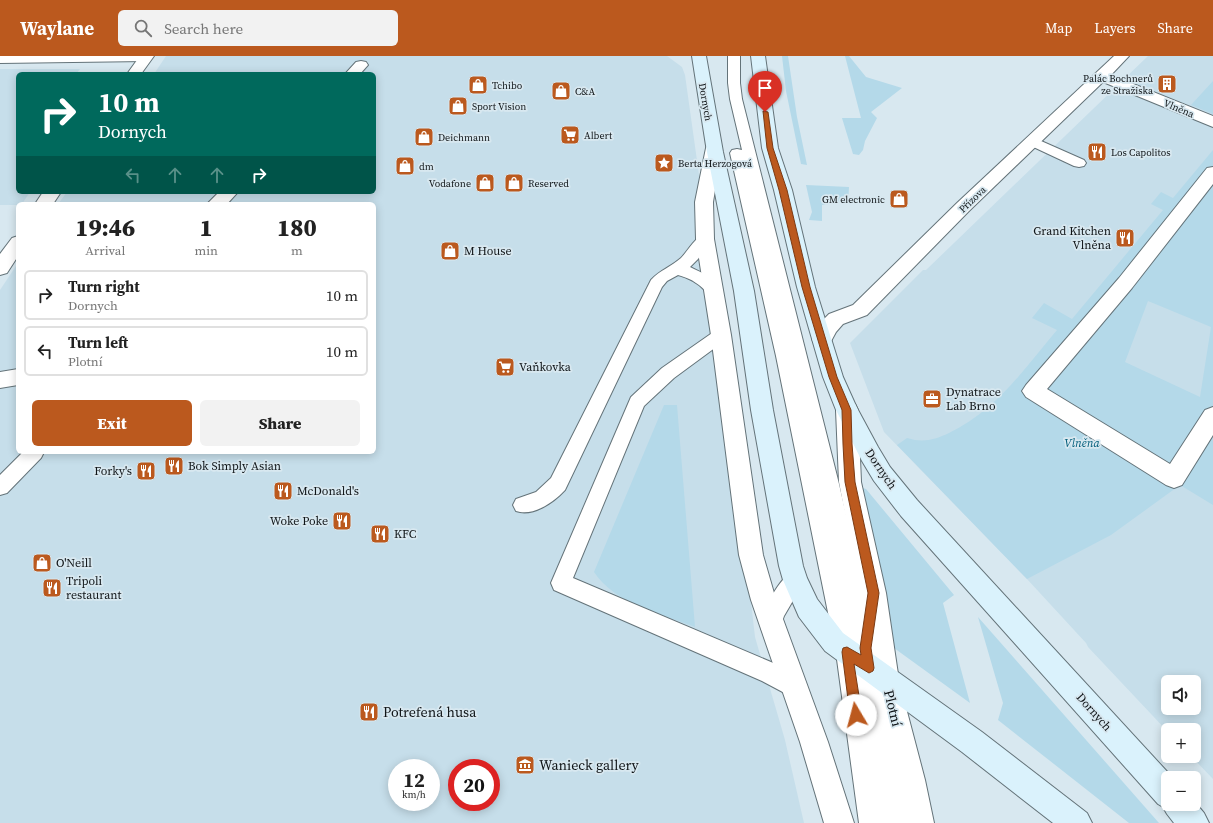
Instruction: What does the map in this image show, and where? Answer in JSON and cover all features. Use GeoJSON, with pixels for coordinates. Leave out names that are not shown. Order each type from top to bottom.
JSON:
{"type":"FeatureCollection","features":[{"type":"Feature","properties":{"kind":"main road","name":"Dornych"},"geometry":{"type":"LineString","coordinates":[[699,56],[714,148],[744,291],[762,410],[795,580],[808,608],[823,629],[1077,823]]}},
{"type":"Feature","properties":{"kind":"main road","name":"Dornych"},"geometry":{"type":"LineString","coordinates":[[758,56],[770,148],[783,190],[798,255],[833,377],[860,437],[882,474],[909,508],[1161,786]]}},
{"type":"Feature","properties":{"kind":"main road"},"geometry":{"type":"LineString","coordinates":[[1183,811],[1194,823]]}},
{"type":"Feature","properties":{"kind":"street","name":"Přízova"},"geometry":{"type":"LineString","coordinates":[[822,339],[828,327],[836,319],[860,310],[1032,141],[1122,56]]}},
{"type":"Feature","properties":{"kind":"street"},"geometry":{"type":"LineString","coordinates":[[135,72],[146,57]]}},
{"type":"Feature","properties":{"kind":"street","name":"Vlněna"},"geometry":{"type":"LineString","coordinates":[[1101,76],[1213,122]]}},
{"type":"Feature","properties":{"kind":"street","name":"Dornych"},"geometry":{"type":"LineString","coordinates":[[714,148],[704,202],[705,239],[751,555],[759,589],[771,626]]}},
{"type":"Feature","properties":{"kind":"street"},"geometry":{"type":"LineString","coordinates":[[1213,172],[1085,334],[1033,391],[1174,478],[1213,416]]}},
{"type":"Feature","properties":{"kind":"street"},"geometry":{"type":"LineString","coordinates":[[218,202],[227,194]]}},
{"type":"Feature","properties":{"kind":"street"},"geometry":{"type":"LineString","coordinates":[[0,268],[16,245]]}},
{"type":"Feature","properties":{"kind":"street"},"geometry":{"type":"LineString","coordinates":[[0,380],[16,377]]}},
{"type":"Feature","properties":{"kind":"street","name":"Plotní"},"geometry":{"type":"LineString","coordinates":[[847,410],[847,444],[850,482],[874,593],[867,662],[911,780],[919,823]]}},
{"type":"Feature","properties":{"kind":"street"},"geometry":{"type":"LineString","coordinates":[[771,626],[810,730],[839,823]]}},
{"type":"Feature","properties":{"kind":"lane"},"geometry":{"type":"LineString","coordinates":[[723,56],[724,99],[784,356],[867,662],[871,823]]}},
{"type":"Feature","properties":{"kind":"lane"},"geometry":{"type":"LineString","coordinates":[[734,56],[734,83],[736,99],[830,484],[867,662],[896,823]]}},
{"type":"Feature","properties":{"kind":"lane"},"geometry":{"type":"LineString","coordinates":[[0,59],[146,57]]}},
{"type":"Feature","properties":{"kind":"lane"},"geometry":{"type":"LineString","coordinates":[[1032,141],[1079,163]]}},
{"type":"Feature","properties":{"kind":"lane"},"geometry":{"type":"LineString","coordinates":[[523,505],[538,501],[551,493],[558,484],[656,284],[662,277],[671,271],[679,269],[693,255],[705,239]]}},
{"type":"Feature","properties":{"kind":"lane"},"geometry":{"type":"LineString","coordinates":[[679,269],[702,279],[713,289]]}},
{"type":"Feature","properties":{"kind":"lane"},"geometry":{"type":"LineString","coordinates":[[720,335],[668,373],[637,402],[561,583],[770,672],[794,687]]}},
{"type":"Feature","properties":{"kind":"lane"},"geometry":{"type":"LineString","coordinates":[[0,487],[33,454]]}},
{"type":"Feature","properties":{"kind":"lane"},"geometry":{"type":"LineString","coordinates":[[771,626],[774,612],[795,580]]}},
{"type":"Feature","properties":{"kind":"lane","name":"Plotní"},"geometry":{"type":"LineString","coordinates":[[867,662],[874,593]]}},
{"type":"Feature","properties":{"kind":"shaded area","name":"Vaňkovka"},"geometry":{"type":"Polygon","coordinates":[[[166,56],[667,56],[682,67],[685,75],[716,296],[755,637],[785,740],[804,823],[0,823],[0,290],[16,266],[16,454],[376,454],[376,202],[60,202],[66,194],[376,194],[376,72],[155,72],[166,56]]]}},
{"type":"Feature","properties":{"kind":"shaded area"},"geometry":{"type":"Polygon","coordinates":[[[1148,56],[1213,56],[1213,779],[1198,763],[1201,763],[1201,723],[1161,723],[1161,725],[1027,579],[884,432],[850,343],[923,270],[926,270],[1148,56]]]}},
{"type":"Feature","properties":{"kind":"shaded area"},"geometry":{"type":"Polygon","coordinates":[[[0,69],[80,69],[78,72],[16,72],[16,194],[29,194],[23,202],[16,202],[16,205],[0,205],[0,69]]]}},
{"type":"Feature","properties":{"kind":"green space"},"geometry":{"type":"Polygon","coordinates":[[[782,56],[788,56],[797,117],[807,165],[801,164],[786,91],[782,56]]]}},
{"type":"Feature","properties":{"kind":"green space"},"geometry":{"type":"Polygon","coordinates":[[[845,56],[849,56],[866,77],[902,88],[871,112],[877,118],[865,141],[863,150],[859,155],[853,154],[842,118],[861,118],[845,56]]]}},
{"type":"Feature","properties":{"kind":"green space"},"geometry":{"type":"Polygon","coordinates":[[[1213,81],[1213,114],[1191,105],[1213,81]]]}},
{"type":"Feature","properties":{"kind":"green space","name":"Vlněna"},"geometry":{"type":"Polygon","coordinates":[[[1213,150],[1213,505],[1180,485],[1111,535],[1027,579],[897,445],[907,438],[913,440],[928,440],[949,433],[966,424],[996,401],[1009,388],[1057,330],[1032,318],[1044,303],[1072,319],[1163,210],[1151,204],[1161,192],[1173,198],[1213,150]],[[1148,301],[1125,362],[1200,397],[1211,327],[1148,301]]]}},
{"type":"Feature","properties":{"kind":"green space"},"geometry":{"type":"Polygon","coordinates":[[[806,185],[849,187],[848,204],[843,202],[822,205],[822,221],[809,220],[812,212],[806,185]]]}},
{"type":"Feature","properties":{"kind":"green space"},"geometry":{"type":"Polygon","coordinates":[[[664,405],[677,405],[695,627],[640,607],[626,600],[603,583],[594,572],[664,405]]]}},
{"type":"Feature","properties":{"kind":"green space"},"geometry":{"type":"Polygon","coordinates":[[[860,487],[866,489],[954,595],[943,603],[970,703],[894,648],[860,487]]]}},
{"type":"Feature","properties":{"kind":"green space"},"geometry":{"type":"Polygon","coordinates":[[[978,617],[1159,823],[1129,823],[998,720],[1003,703],[978,617]]]}},
{"type":"Feature","properties":{"kind":"place","name":"Palác Bochnerů ze Stražiska"},"geometry":{"type":"Point","coordinates":[1167,84]}},
{"type":"Feature","properties":{"kind":"place","name":"Tchibo"},"geometry":{"type":"Point","coordinates":[478,85]}},
{"type":"Feature","properties":{"kind":"place","name":"C&A"},"geometry":{"type":"Point","coordinates":[561,91]}},
{"type":"Feature","properties":{"kind":"place","name":"Sport Vision"},"geometry":{"type":"Point","coordinates":[458,106]}},
{"type":"Feature","properties":{"kind":"place","name":"Albert"},"geometry":{"type":"Point","coordinates":[570,135]}},
{"type":"Feature","properties":{"kind":"place","name":"Deichmann"},"geometry":{"type":"Point","coordinates":[424,137]}},
{"type":"Feature","properties":{"kind":"place","name":"Los Capolitos"},"geometry":{"type":"Point","coordinates":[1097,152]}},
{"type":"Feature","properties":{"kind":"place","name":"Berta Herzogová"},"geometry":{"type":"Point","coordinates":[664,163]}},
{"type":"Feature","properties":{"kind":"place","name":"dm"},"geometry":{"type":"Point","coordinates":[405,166]}},
{"type":"Feature","properties":{"kind":"place","name":"Vodafone"},"geometry":{"type":"Point","coordinates":[485,183]}},
{"type":"Feature","properties":{"kind":"place","name":"Reserved"},"geometry":{"type":"Point","coordinates":[514,183]}},
{"type":"Feature","properties":{"kind":"place","name":"GM electronic"},"geometry":{"type":"Point","coordinates":[899,199]}},
{"type":"Feature","properties":{"kind":"place","name":"Grand Kitchen Vlněna"},"geometry":{"type":"Point","coordinates":[1125,238]}},
{"type":"Feature","properties":{"kind":"place","name":"M House"},"geometry":{"type":"Point","coordinates":[450,251]}},
{"type":"Feature","properties":{"kind":"place","name":"Vaňkovka"},"geometry":{"type":"Point","coordinates":[505,367]}},
{"type":"Feature","properties":{"kind":"place","name":"Dynatrace Lab Brno"},"geometry":{"type":"Point","coordinates":[932,399]}},
{"type":"Feature","properties":{"kind":"place","name":"Bok Simply Asian"},"geometry":{"type":"Point","coordinates":[174,466]}},
{"type":"Feature","properties":{"kind":"place","name":"Forky's"},"geometry":{"type":"Point","coordinates":[146,471]}},
{"type":"Feature","properties":{"kind":"place","name":"McDonald's"},"geometry":{"type":"Point","coordinates":[283,491]}},
{"type":"Feature","properties":{"kind":"place","name":"Woke Poke"},"geometry":{"type":"Point","coordinates":[342,521]}},
{"type":"Feature","properties":{"kind":"place","name":"KFC"},"geometry":{"type":"Point","coordinates":[380,534]}},
{"type":"Feature","properties":{"kind":"place","name":"O'Neill"},"geometry":{"type":"Point","coordinates":[42,563]}},
{"type":"Feature","properties":{"kind":"place","name":"Tripoli restaurant"},"geometry":{"type":"Point","coordinates":[52,588]}},
{"type":"Feature","properties":{"kind":"place","name":"Potrefená husa"},"geometry":{"type":"Point","coordinates":[369,712]}},
{"type":"Feature","properties":{"kind":"place","name":"Wanieck gallery"},"geometry":{"type":"Point","coordinates":[525,765]}},
{"type":"Feature","properties":{"kind":"route"},"geometry":{"type":"LineString","coordinates":[[765,112],[770,148],[783,190],[806,287],[833,377],[847,410],[847,444],[850,482],[874,593],[865,648],[869,668],[847,652],[856,715]]}}]}
